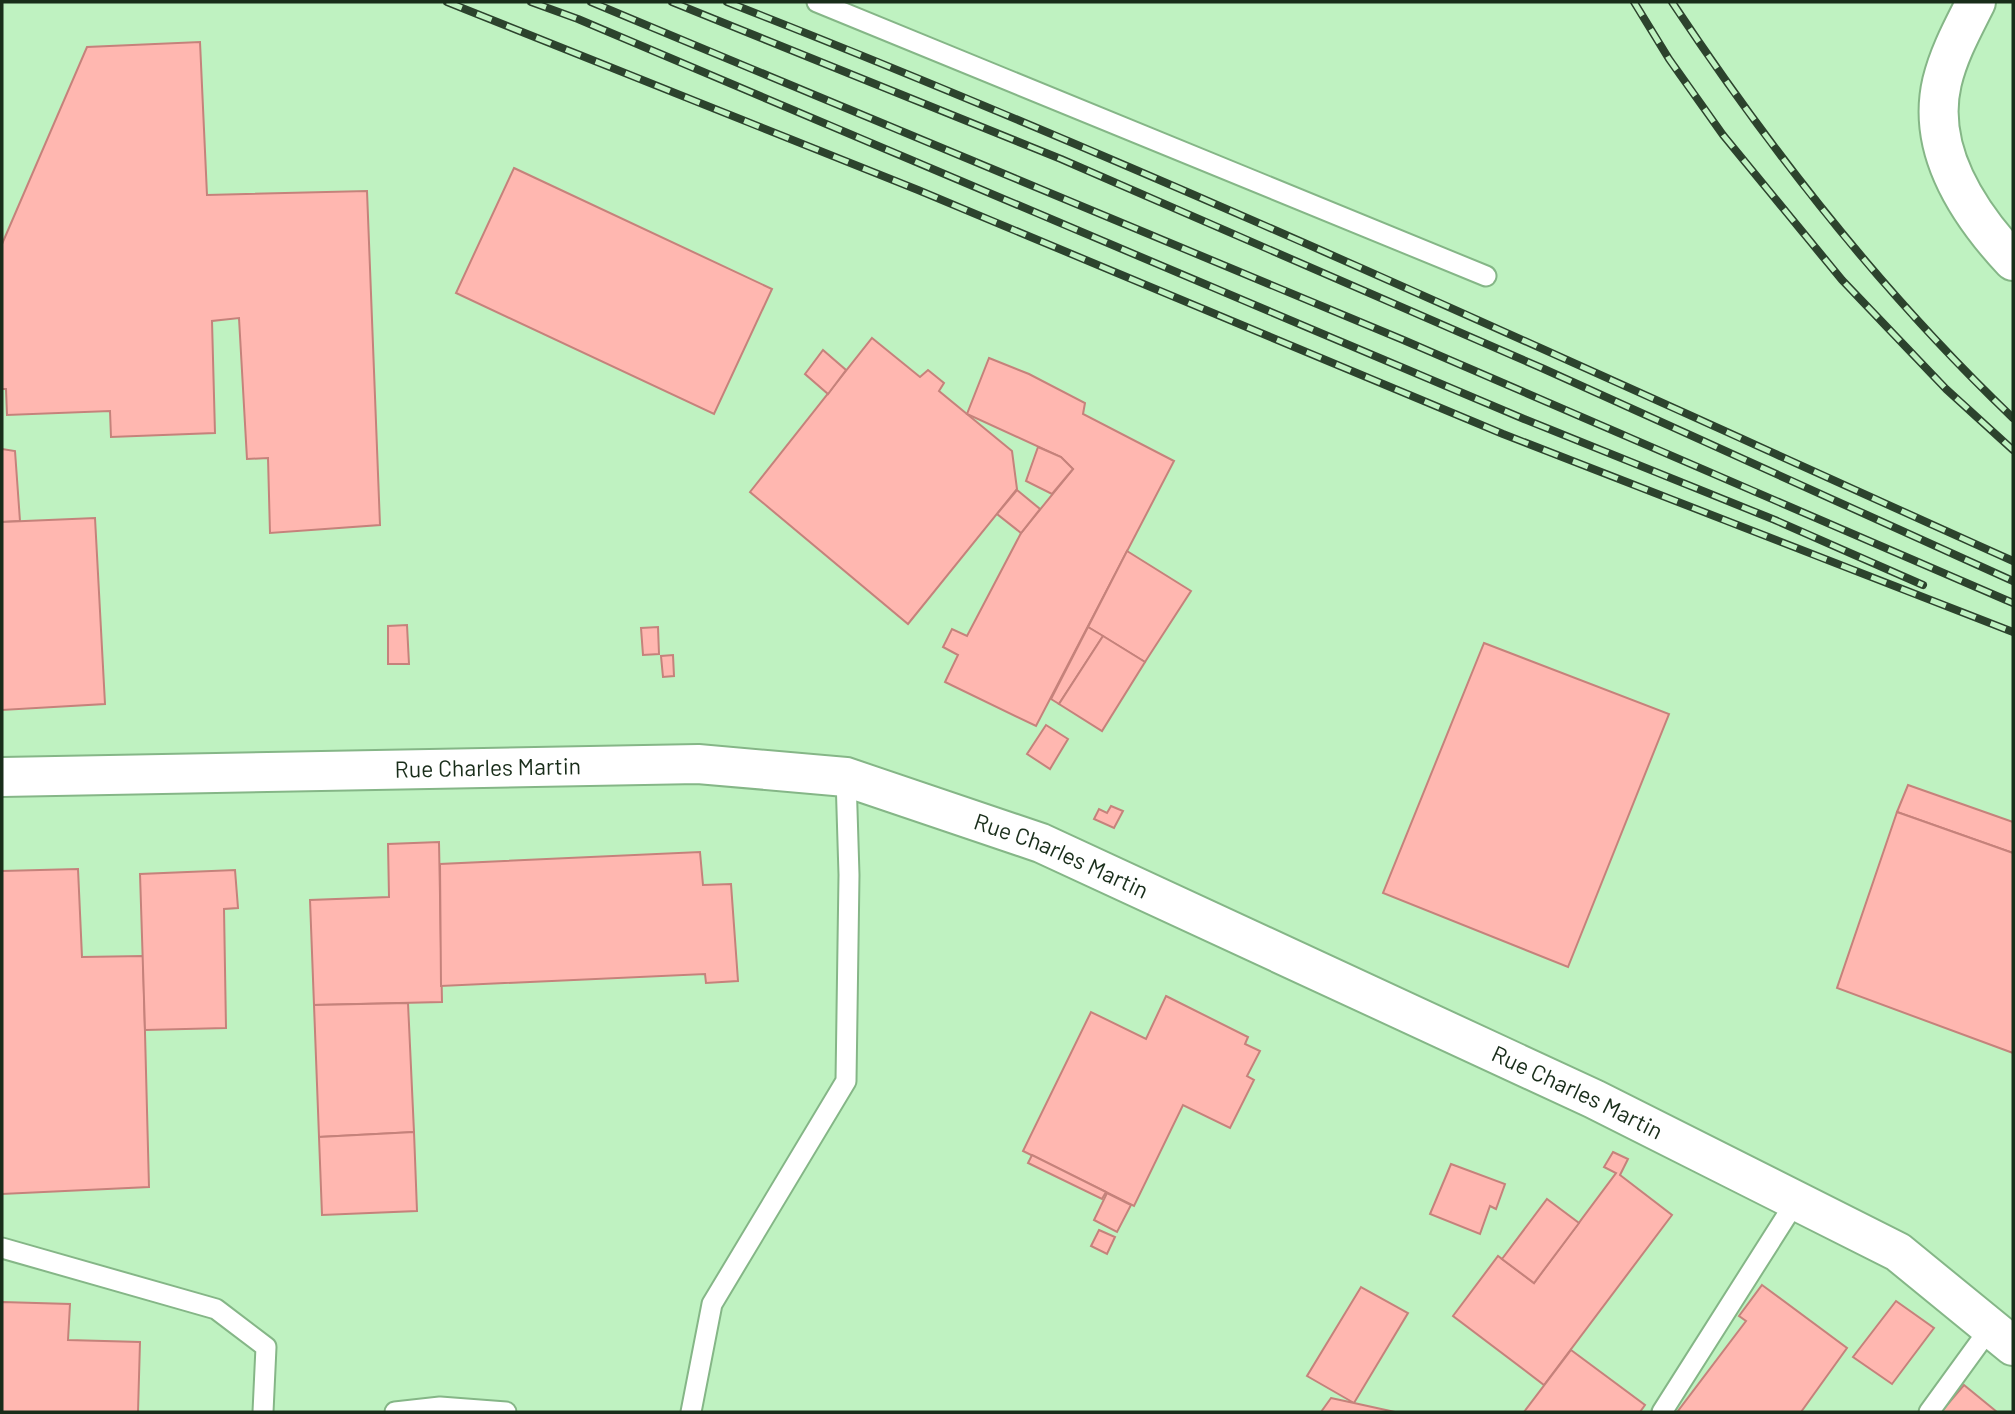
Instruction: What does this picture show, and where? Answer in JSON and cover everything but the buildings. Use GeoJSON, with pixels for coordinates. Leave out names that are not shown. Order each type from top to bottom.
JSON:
{"type":"FeatureCollection","features":[{"type":"Feature","properties":{"kind":"street"},"geometry":{"type":"LineString","coordinates":[[1976,2],[1950,57],[1942,84],[1940,102],[1943,142],[1956,183],[1971,210],[2013,261]]}},
{"type":"Feature","properties":{"kind":"street","name":"Rue Charles Martin"},"geometry":{"type":"LineString","coordinates":[[2,776],[698,764],[846,777],[1041,843],[1594,1099],[1898,1252],[2002,1337]]}},
{"type":"Feature","properties":{"kind":"lane"},"geometry":{"type":"LineString","coordinates":[[817,2],[1486,276]]}},
{"type":"Feature","properties":{"kind":"lane"},"geometry":{"type":"LineString","coordinates":[[691,1412],[712,1304],[846,1081],[849,875],[846,777]]}},
{"type":"Feature","properties":{"kind":"lane"},"geometry":{"type":"LineString","coordinates":[[1662,1412],[1796,1201]]}},
{"type":"Feature","properties":{"kind":"lane"},"geometry":{"type":"LineString","coordinates":[[2,1248],[216,1309],[266,1347],[263,1412]]}},
{"type":"Feature","properties":{"kind":"lane"},"geometry":{"type":"LineString","coordinates":[[1929,1412],[2002,1337]]}},
{"type":"Feature","properties":{"kind":"lane"},"geometry":{"type":"LineString","coordinates":[[396,1412],[440,1407],[506,1412]]}},
{"type":"Feature","properties":{"kind":"railway"},"geometry":{"type":"LineString","coordinates":[[447,2],[918,190],[1503,434],[2013,632]]}},
{"type":"Feature","properties":{"kind":"railway"},"geometry":{"type":"LineString","coordinates":[[531,2],[578,19],[1524,419],[1775,520],[1923,585]]}},
{"type":"Feature","properties":{"kind":"railway"},"geometry":{"type":"LineString","coordinates":[[591,2],[1401,339],[2013,603]]}},
{"type":"Feature","properties":{"kind":"railway"},"geometry":{"type":"LineString","coordinates":[[672,2],[1061,159],[1544,369],[2013,581]]}},
{"type":"Feature","properties":{"kind":"railway"},"geometry":{"type":"LineString","coordinates":[[727,2],[890,67],[1213,203],[2013,561]]}},
{"type":"Feature","properties":{"kind":"railway"},"geometry":{"type":"LineString","coordinates":[[1634,2],[1669,59],[1723,135],[1842,280],[1946,389],[2013,450]]}},
{"type":"Feature","properties":{"kind":"railway"},"geometry":{"type":"LineString","coordinates":[[1672,2],[1749,112],[1831,219],[1919,322],[2013,418]]}}]}
